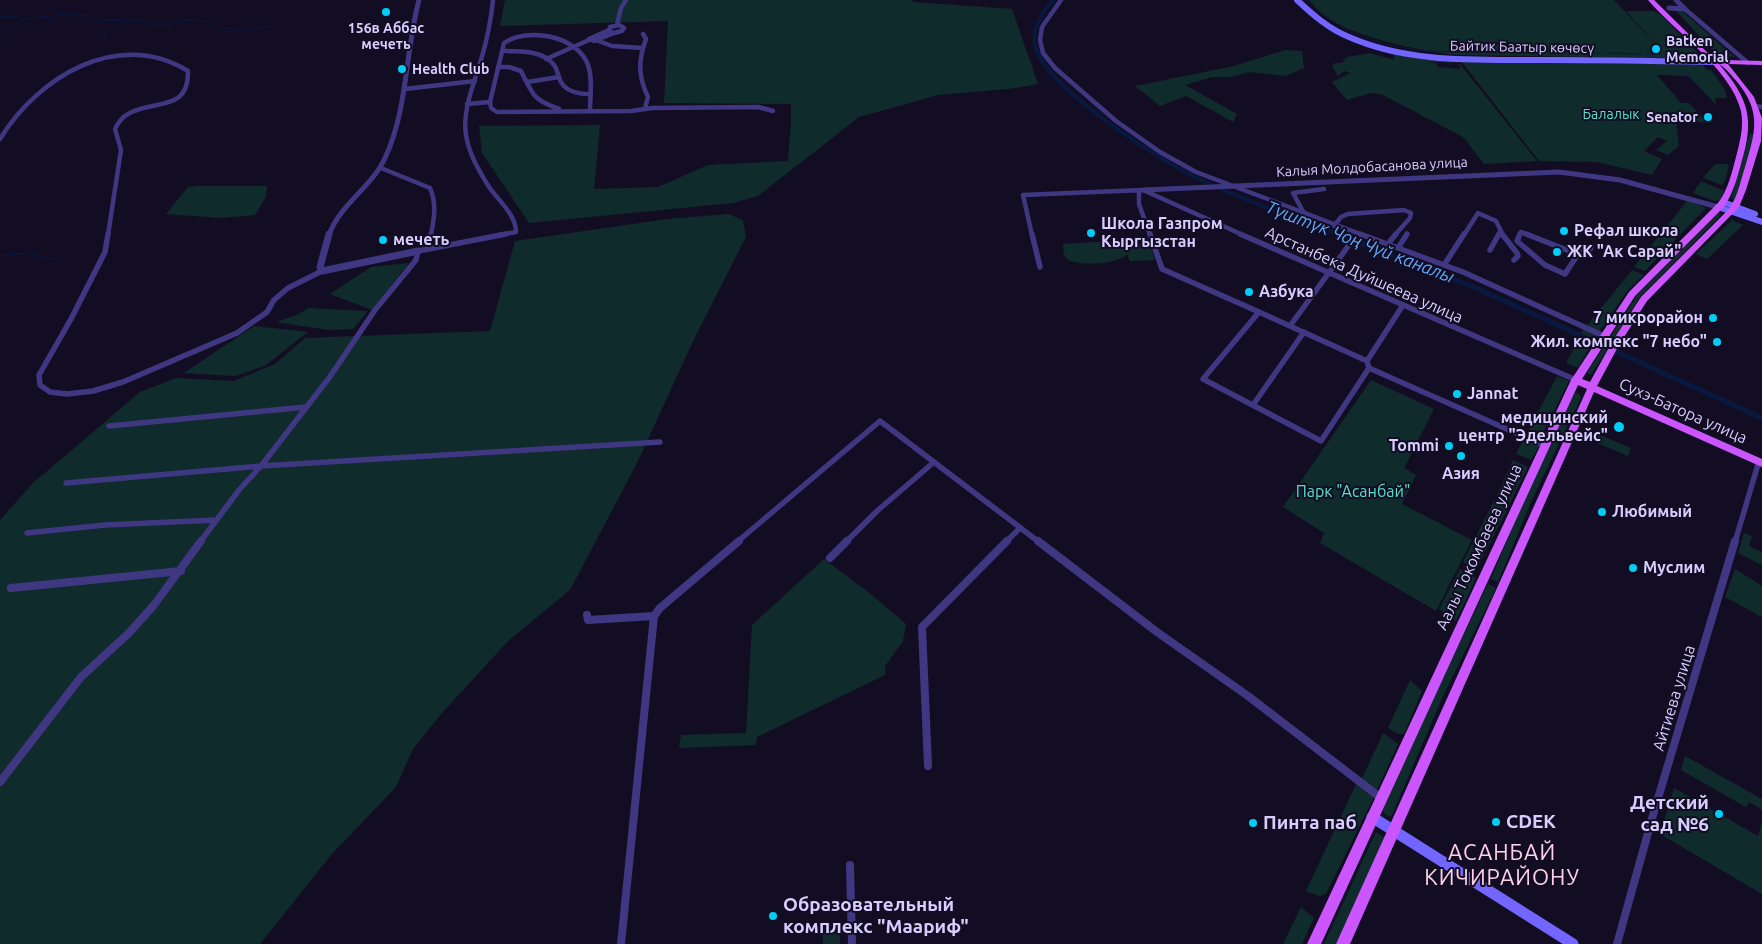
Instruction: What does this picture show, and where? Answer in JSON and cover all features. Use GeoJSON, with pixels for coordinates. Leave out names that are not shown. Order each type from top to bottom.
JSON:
{"type":"FeatureCollection","features":[{"type":"Feature","properties":{"kind":"main road","name":"Байтик Баатыр көчөсү"},"geometry":{"type":"LineString","coordinates":[[1297,0],[1317,19],[1344,34],[1386,49],[1414,54],[1471,59],[1762,63]]}},
{"type":"Feature","properties":{"kind":"main road","name":"Аалы Токомбаева улица"},"geometry":{"type":"LineString","coordinates":[[1314,944],[1576,380],[1632,294],[1720,205],[1732,182],[1746,128],[1745,113],[1741,100],[1733,86],[1712,62],[1651,0]]}},
{"type":"Feature","properties":{"kind":"main road"},"geometry":{"type":"LineString","coordinates":[[1343,944],[1609,353],[1644,299],[1733,210],[1741,195],[1759,132],[1759,106],[1739,80],[1660,0]]}},
{"type":"Feature","properties":{"kind":"main road"},"geometry":{"type":"LineString","coordinates":[[1659,8],[1669,8]]}},
{"type":"Feature","properties":{"kind":"main road"},"geometry":{"type":"LineString","coordinates":[[1746,128],[1759,132]]}},
{"type":"Feature","properties":{"kind":"main road"},"geometry":{"type":"LineString","coordinates":[[1720,205],[1762,222]]}},
{"type":"Feature","properties":{"kind":"main road"},"geometry":{"type":"LineString","coordinates":[[1733,210],[1762,216]]}},
{"type":"Feature","properties":{"kind":"main road","name":"Сухэ-Батора улица"},"geometry":{"type":"LineString","coordinates":[[1576,380],[1761,462]]}},
{"type":"Feature","properties":{"kind":"main road"},"geometry":{"type":"LineString","coordinates":[[1372,817],[1573,944]]}},
{"type":"Feature","properties":{"kind":"street"},"geometry":{"type":"LineString","coordinates":[[322,271],[320,267],[335,220],[381,168],[393,140],[405,88],[419,0]]}},
{"type":"Feature","properties":{"kind":"street"},"geometry":{"type":"LineString","coordinates":[[0,140],[6,129],[27,105],[68,71],[77,67],[111,58],[143,55],[174,61],[188,71],[187,88],[180,97],[167,103],[131,112],[125,115],[114,129],[121,150],[104,252],[71,318],[39,375],[40,385],[50,392],[67,394],[93,391],[123,382],[237,333],[267,312],[274,300],[288,288],[322,271],[401,252],[418,251],[513,233],[517,229],[516,222],[491,192],[473,154],[465,126],[468,104],[493,0]]}},
{"type":"Feature","properties":{"kind":"street"},"geometry":{"type":"LineString","coordinates":[[617,25],[626,0]]}},
{"type":"Feature","properties":{"kind":"street"},"geometry":{"type":"LineString","coordinates":[[1060,0],[1044,21],[1040,43],[1045,57],[1082,94],[1147,143],[1193,172],[1235,186],[1334,226],[1444,265],[1604,338]]}},
{"type":"Feature","properties":{"kind":"street"},"geometry":{"type":"LineString","coordinates":[[1676,0],[1748,63]]}},
{"type":"Feature","properties":{"kind":"street"},"geometry":{"type":"LineString","coordinates":[[1669,8],[1685,9]]}},
{"type":"Feature","properties":{"kind":"street"},"geometry":{"type":"LineString","coordinates":[[546,59],[590,40],[590,38],[608,30],[610,27],[617,25],[622,26],[624,29],[596,40]]}},
{"type":"Feature","properties":{"kind":"street"},"geometry":{"type":"LineString","coordinates":[[608,30],[614,33]]}},
{"type":"Feature","properties":{"kind":"street"},"geometry":{"type":"LineString","coordinates":[[590,111],[590,75],[588,63],[581,52],[574,47],[551,38],[525,34],[506,40],[490,102],[491,108],[497,112],[631,111],[645,108],[758,107],[773,111]]}},
{"type":"Feature","properties":{"kind":"street"},"geometry":{"type":"LineString","coordinates":[[643,34],[646,40],[640,65],[641,82],[648,97],[645,108]]}},
{"type":"Feature","properties":{"kind":"street"},"geometry":{"type":"LineString","coordinates":[[590,40],[596,40],[612,46],[643,48]]}},
{"type":"Feature","properties":{"kind":"street"},"geometry":{"type":"LineString","coordinates":[[502,51],[524,52],[546,59],[554,66],[565,88],[578,93],[590,94]]}},
{"type":"Feature","properties":{"kind":"street"},"geometry":{"type":"LineString","coordinates":[[498,67],[518,69],[523,73],[532,94],[544,104],[565,111]]}},
{"type":"Feature","properties":{"kind":"street"},"geometry":{"type":"LineString","coordinates":[[527,82],[559,77]]}},
{"type":"Feature","properties":{"kind":"street"},"geometry":{"type":"LineString","coordinates":[[405,88],[475,81]]}},
{"type":"Feature","properties":{"kind":"street"},"geometry":{"type":"LineString","coordinates":[[468,104],[490,102]]}},
{"type":"Feature","properties":{"kind":"street"},"geometry":{"type":"LineString","coordinates":[[518,112],[544,104]]}},
{"type":"Feature","properties":{"kind":"street"},"geometry":{"type":"LineString","coordinates":[[381,168],[430,188],[434,198],[436,219],[428,249]]}},
{"type":"Feature","properties":{"kind":"street","name":"Калыя Молдобасанова улица"},"geometry":{"type":"LineString","coordinates":[[1040,267],[1023,195],[1572,172],[1610,177],[1720,205]]}},
{"type":"Feature","properties":{"kind":"street"},"geometry":{"type":"LineString","coordinates":[[1305,215],[1293,192],[1324,189]]}},
{"type":"Feature","properties":{"kind":"street"},"geometry":{"type":"LineString","coordinates":[[1141,190],[1139,204],[1162,269],[1367,361]]}},
{"type":"Feature","properties":{"kind":"street","name":"Арстанбека Дуйшеева улица"},"geometry":{"type":"LineString","coordinates":[[1141,190],[1329,274],[1576,380]]}},
{"type":"Feature","properties":{"kind":"street"},"geometry":{"type":"LineString","coordinates":[[1334,226],[1341,217],[1348,214],[1404,210],[1411,213],[1410,218],[1387,244]]}},
{"type":"Feature","properties":{"kind":"street"},"geometry":{"type":"LineString","coordinates":[[1444,265],[1478,214],[1494,219],[1500,232],[1517,253],[1518,256],[1514,260]]}},
{"type":"Feature","properties":{"kind":"street"},"geometry":{"type":"LineString","coordinates":[[1490,250],[1500,232]]}},
{"type":"Feature","properties":{"kind":"street"},"geometry":{"type":"LineString","coordinates":[[1578,254],[1521,232],[1516,240],[1545,266],[1565,274],[1582,248]]}},
{"type":"Feature","properties":{"kind":"street"},"geometry":{"type":"LineString","coordinates":[[1541,240],[1546,233]]}},
{"type":"Feature","properties":{"kind":"street"},"geometry":{"type":"LineString","coordinates":[[1398,248],[1407,234]]}},
{"type":"Feature","properties":{"kind":"street"},"geometry":{"type":"LineString","coordinates":[[1290,326],[1349,244]]}},
{"type":"Feature","properties":{"kind":"street"},"geometry":{"type":"LineString","coordinates":[[0,782],[81,677],[129,633],[181,571],[239,490],[261,466],[329,378],[375,310],[416,260],[418,251]]}},
{"type":"Feature","properties":{"kind":"street"},"geometry":{"type":"LineString","coordinates":[[1259,312],[1203,380],[1321,441],[1369,368],[1367,361],[1403,305]]}},
{"type":"Feature","properties":{"kind":"street"},"geometry":{"type":"LineString","coordinates":[[1253,405],[1304,332]]}},
{"type":"Feature","properties":{"kind":"street"},"geometry":{"type":"LineString","coordinates":[[1369,368],[1545,446]]}},
{"type":"Feature","properties":{"kind":"street"},"geometry":{"type":"LineString","coordinates":[[109,426],[306,407]]}},
{"type":"Feature","properties":{"kind":"street"},"geometry":{"type":"LineString","coordinates":[[621,944],[654,616],[660,608],[778,506],[880,422],[1157,632],[1248,696],[1381,798]]}},
{"type":"Feature","properties":{"kind":"street"},"geometry":{"type":"LineString","coordinates":[[66,483],[261,466],[660,442]]}},
{"type":"Feature","properties":{"kind":"street"},"geometry":{"type":"LineString","coordinates":[[830,558],[877,511],[934,462]]}},
{"type":"Feature","properties":{"kind":"street","name":"Айтиева улица"},"geometry":{"type":"LineString","coordinates":[[1617,944],[1653,816],[1761,462]]}},
{"type":"Feature","properties":{"kind":"street"},"geometry":{"type":"LineString","coordinates":[[27,532],[105,525],[217,520]]}},
{"type":"Feature","properties":{"kind":"street"},"geometry":{"type":"LineString","coordinates":[[928,766],[922,627],[1020,528]]}},
{"type":"Feature","properties":{"kind":"street"},"geometry":{"type":"LineString","coordinates":[[11,588],[181,571]]}},
{"type":"Feature","properties":{"kind":"street"},"geometry":{"type":"LineString","coordinates":[[587,615],[588,620],[654,616]]}},
{"type":"Feature","properties":{"kind":"street"},"geometry":{"type":"LineString","coordinates":[[850,865],[852,944]]}},
{"type":"Feature","properties":{"kind":"green space"},"geometry":{"type":"Polygon","coordinates":[[[505,0],[912,0],[913,2],[1012,9],[1038,84],[1008,89],[938,95],[859,117],[758,196],[733,203],[529,223],[482,153],[479,126],[600,125],[594,189],[658,187],[708,165],[788,161],[791,104],[664,103],[668,21],[500,26],[505,0]]]}},
{"type":"Feature","properties":{"kind":"green space"},"geometry":{"type":"Polygon","coordinates":[[[1309,0],[1614,0],[1660,49],[1626,11],[1654,11],[1662,16],[1701,56],[1667,56],[1669,58],[1457,55],[1442,53],[1407,47],[1353,31],[1325,16],[1309,0]]]}},
{"type":"Feature","properties":{"kind":"green space"},"geometry":{"type":"Polygon","coordinates":[[[1676,11],[1682,11],[1735,57],[1718,56],[1676,11]]]}},
{"type":"Feature","properties":{"kind":"green space"},"geometry":{"type":"Polygon","coordinates":[[[1285,50],[1302,51],[1304,68],[1286,76],[1249,72],[1231,77],[1212,77],[1185,85],[1237,114],[1233,122],[1186,96],[1160,106],[1135,86],[1234,66],[1285,50]]]}},
{"type":"Feature","properties":{"kind":"green space"},"geometry":{"type":"Polygon","coordinates":[[[1381,51],[1454,63],[1429,62],[1437,64],[1437,67],[1461,69],[1458,64],[1460,64],[1537,161],[1484,164],[1463,137],[1383,95],[1371,93],[1347,100],[1332,82],[1350,73],[1344,71],[1338,76],[1332,66],[1335,63],[1342,63],[1347,57],[1370,53],[1394,60],[1394,55],[1381,51]]]}},
{"type":"Feature","properties":{"kind":"green space","name":"Балалык"},"geometry":{"type":"Polygon","coordinates":[[[1461,61],[1703,65],[1707,70],[1711,70],[1724,88],[1727,98],[1715,98],[1716,105],[1689,76],[1657,75],[1681,103],[1689,103],[1708,123],[1676,120],[1679,146],[1668,155],[1656,150],[1667,141],[1658,137],[1644,151],[1662,159],[1652,175],[1597,162],[1539,161],[1461,61]]]}},
{"type":"Feature","properties":{"kind":"green space"},"geometry":{"type":"Polygon","coordinates":[[[1750,133],[1754,135],[1735,200],[1731,198],[1750,133]]]}},
{"type":"Feature","properties":{"kind":"green space"},"geometry":{"type":"Polygon","coordinates":[[[1715,164],[1727,164],[1729,166],[1722,185],[1703,178],[1715,164]]]}},
{"type":"Feature","properties":{"kind":"green space"},"geometry":{"type":"Polygon","coordinates":[[[1701,181],[1724,191],[1720,200],[1715,201],[1693,193],[1701,181]]]}},
{"type":"Feature","properties":{"kind":"green space"},"geometry":{"type":"Polygon","coordinates":[[[267,186],[266,197],[255,215],[221,218],[166,214],[188,187],[267,186]]]}},
{"type":"Feature","properties":{"kind":"green space"},"geometry":{"type":"Polygon","coordinates":[[[1688,200],[1706,208],[1645,271],[1634,267],[1688,200]]]}},
{"type":"Feature","properties":{"kind":"green space"},"geometry":{"type":"Polygon","coordinates":[[[1718,213],[1722,214],[1640,297],[1591,375],[1587,373],[1637,295],[1718,213]]]}},
{"type":"Feature","properties":{"kind":"green space"},"geometry":{"type":"Polygon","coordinates":[[[728,214],[743,220],[746,237],[695,337],[637,463],[570,590],[508,641],[442,713],[413,749],[396,787],[331,855],[260,944],[0,944],[0,520],[33,483],[140,392],[176,378],[234,381],[275,364],[305,338],[490,331],[515,241],[668,219],[728,214]]]}},
{"type":"Feature","properties":{"kind":"green space"},"geometry":{"type":"Polygon","coordinates":[[[1732,220],[1743,225],[1707,259],[1696,254],[1732,220]]]}},
{"type":"Feature","properties":{"kind":"green space"},"geometry":{"type":"Polygon","coordinates":[[[1138,241],[1139,244],[1149,243],[1155,260],[1130,261],[1127,254],[1116,260],[1088,264],[1072,261],[1065,257],[1063,244],[1138,241]]]}},
{"type":"Feature","properties":{"kind":"green space"},"geometry":{"type":"Polygon","coordinates":[[[409,263],[372,310],[330,294],[371,267],[409,263]]]}},
{"type":"Feature","properties":{"kind":"green space"},"geometry":{"type":"Polygon","coordinates":[[[1632,270],[1644,275],[1628,290],[1594,339],[1581,333],[1632,270]]]}},
{"type":"Feature","properties":{"kind":"green space"},"geometry":{"type":"Polygon","coordinates":[[[309,308],[368,311],[353,329],[328,330],[276,322],[297,315],[309,308]]]}},
{"type":"Feature","properties":{"kind":"green space"},"geometry":{"type":"Polygon","coordinates":[[[254,326],[308,332],[266,365],[236,376],[184,373],[254,326]]]}},
{"type":"Feature","properties":{"kind":"green space"},"geometry":{"type":"Polygon","coordinates":[[[1579,338],[1592,343],[1578,368],[1566,363],[1579,338]]]}},
{"type":"Feature","properties":{"kind":"green space"},"geometry":{"type":"Polygon","coordinates":[[[1557,376],[1569,381],[1539,441],[1526,435],[1557,376]]]}},
{"type":"Feature","properties":{"kind":"green space","name":"Парк \"Асанбай\""},"geometry":{"type":"Polygon","coordinates":[[[1371,380],[1434,409],[1404,468],[1416,475],[1402,504],[1472,540],[1436,611],[1320,543],[1324,533],[1283,507],[1371,380]]]}},
{"type":"Feature","properties":{"kind":"green space"},"geometry":{"type":"Polygon","coordinates":[[[1574,393],[1578,393],[1581,397],[1579,402],[1531,502],[1498,582],[1491,579],[1534,477],[1574,393]]]}},
{"type":"Feature","properties":{"kind":"green space"},"geometry":{"type":"Polygon","coordinates":[[[1598,434],[1631,448],[1628,456],[1595,442],[1598,434]]]}},
{"type":"Feature","properties":{"kind":"green space"},"geometry":{"type":"Polygon","coordinates":[[[1524,439],[1539,446],[1531,460],[1516,454],[1524,439]]]}},
{"type":"Feature","properties":{"kind":"green space"},"geometry":{"type":"Polygon","coordinates":[[[1513,460],[1528,467],[1510,503],[1497,495],[1513,460]]]}},
{"type":"Feature","properties":{"kind":"green space"},"geometry":{"type":"Polygon","coordinates":[[[1494,501],[1508,508],[1476,570],[1463,562],[1494,501]]]}},
{"type":"Feature","properties":{"kind":"green space"},"geometry":{"type":"Polygon","coordinates":[[[1744,533],[1752,536],[1749,546],[1762,552],[1762,565],[1738,553],[1744,533]]]}},
{"type":"Feature","properties":{"kind":"green space"},"geometry":{"type":"Polygon","coordinates":[[[824,559],[872,595],[906,624],[903,641],[885,666],[885,675],[757,737],[756,745],[679,748],[681,735],[746,733],[752,625],[824,559]]]}},
{"type":"Feature","properties":{"kind":"green space"},"geometry":{"type":"Polygon","coordinates":[[[1460,569],[1476,578],[1456,621],[1439,609],[1460,569]]]}},
{"type":"Feature","properties":{"kind":"green space"},"geometry":{"type":"Polygon","coordinates":[[[1735,569],[1762,586],[1762,617],[1725,597],[1735,569]]]}},
{"type":"Feature","properties":{"kind":"green space"},"geometry":{"type":"Polygon","coordinates":[[[1488,584],[1496,588],[1443,696],[1392,815],[1389,817],[1384,813],[1383,809],[1488,584]]]}},
{"type":"Feature","properties":{"kind":"green space"},"geometry":{"type":"Polygon","coordinates":[[[1410,680],[1422,691],[1404,734],[1398,734],[1388,728],[1410,680]]]}},
{"type":"Feature","properties":{"kind":"green space"},"geometry":{"type":"Polygon","coordinates":[[[1383,733],[1398,744],[1376,792],[1361,781],[1383,733]]]}},
{"type":"Feature","properties":{"kind":"green space"},"geometry":{"type":"Polygon","coordinates":[[[1685,756],[1762,799],[1762,810],[1749,802],[1746,807],[1681,770],[1685,756]]]}},
{"type":"Feature","properties":{"kind":"green space"},"geometry":{"type":"Polygon","coordinates":[[[1356,784],[1374,797],[1326,894],[1319,896],[1306,891],[1356,784]]]}},
{"type":"Feature","properties":{"kind":"green space"},"geometry":{"type":"Polygon","coordinates":[[[1674,788],[1758,836],[1762,822],[1762,894],[1660,834],[1674,788]]]}},
{"type":"Feature","properties":{"kind":"green space"},"geometry":{"type":"Polygon","coordinates":[[[1376,832],[1385,838],[1336,944],[1324,944],[1376,832]]]}},
{"type":"Feature","properties":{"kind":"green space"},"geometry":{"type":"Polygon","coordinates":[[[1301,907],[1314,918],[1302,944],[1283,944],[1301,907]]]}},
{"type":"Feature","properties":{"kind":"green space"},"geometry":{"type":"Polygon","coordinates":[[[840,928],[840,944],[823,944],[823,929],[840,928]]]}},
{"type":"Feature","properties":{"kind":"waterway","name":"Түштүк Чоң Чүй каналы"},"geometry":{"type":"LineString","coordinates":[[1053,0],[1038,22],[1035,35],[1036,48],[1045,65],[1084,104],[1109,124],[1185,172],[1237,196],[1341,235]]}},
{"type":"Feature","properties":{"kind":"waterway"},"geometry":{"type":"LineString","coordinates":[[1306,0],[1346,29],[1388,45],[1434,51],[1483,51]]}},
{"type":"Feature","properties":{"kind":"waterway"},"geometry":{"type":"LineString","coordinates":[[32,18],[69,14],[88,16],[97,21],[140,20],[153,26],[173,24],[184,20],[213,22],[214,28],[229,32],[273,26]]}},
{"type":"Feature","properties":{"kind":"waterway"},"geometry":{"type":"LineString","coordinates":[[0,17],[32,18]]}},
{"type":"Feature","properties":{"kind":"waterway"},"geometry":{"type":"LineString","coordinates":[[5,46],[32,18]]}},
{"type":"Feature","properties":{"kind":"waterway"},"geometry":{"type":"LineString","coordinates":[[0,36],[23,19]]}},
{"type":"Feature","properties":{"kind":"waterway"},"geometry":{"type":"LineString","coordinates":[[99,45],[105,39],[104,37],[108,30],[132,21]]}},
{"type":"Feature","properties":{"kind":"waterway"},"geometry":{"type":"LineString","coordinates":[[0,31],[13,25]]}},
{"type":"Feature","properties":{"kind":"waterway"},"geometry":{"type":"LineString","coordinates":[[1491,51],[1498,51]]}},
{"type":"Feature","properties":{"kind":"waterway"},"geometry":{"type":"LineString","coordinates":[[1504,51],[1513,51]]}},
{"type":"Feature","properties":{"kind":"waterway"},"geometry":{"type":"LineString","coordinates":[[1517,51],[1525,51]]}},
{"type":"Feature","properties":{"kind":"waterway"},"geometry":{"type":"LineString","coordinates":[[1528,51],[1600,53]]}},
{"type":"Feature","properties":{"kind":"waterway"},"geometry":{"type":"LineString","coordinates":[[1606,53],[1641,54]]}},
{"type":"Feature","properties":{"kind":"waterway"},"geometry":{"type":"LineString","coordinates":[[1647,54],[1653,54]]}},
{"type":"Feature","properties":{"kind":"waterway"},"geometry":{"type":"LineString","coordinates":[[1668,55],[1696,55]]}},
{"type":"Feature","properties":{"kind":"waterway"},"geometry":{"type":"LineString","coordinates":[[1682,70],[1707,96]]}},
{"type":"Feature","properties":{"kind":"waterway","name":"Түштүк Чоң Чүй каналы"},"geometry":{"type":"LineString","coordinates":[[1337,234],[1476,288],[1762,418]]}},
{"type":"Feature","properties":{"kind":"waterway"},"geometry":{"type":"LineString","coordinates":[[0,256],[25,253],[59,260]]}},
{"type":"Feature","properties":{"kind":"place","name":"156в Аббас мечеть"},"geometry":{"type":"Point","coordinates":[386,12]}},
{"type":"Feature","properties":{"kind":"place","name":"Batken Memorial"},"geometry":{"type":"Point","coordinates":[1656,49]}},
{"type":"Feature","properties":{"kind":"place","name":"Health Club"},"geometry":{"type":"Point","coordinates":[402,69]}},
{"type":"Feature","properties":{"kind":"place","name":"Senator"},"geometry":{"type":"Point","coordinates":[1708,117]}},
{"type":"Feature","properties":{"kind":"place","name":"Рефал школа"},"geometry":{"type":"Point","coordinates":[1564,231]}},
{"type":"Feature","properties":{"kind":"place","name":"Школа Газпром Кыргызстан"},"geometry":{"type":"Point","coordinates":[1091,233]}},
{"type":"Feature","properties":{"kind":"place","name":"мечеть"},"geometry":{"type":"Point","coordinates":[383,240]}},
{"type":"Feature","properties":{"kind":"place","name":"ЖК \"Ак Сарай\""},"geometry":{"type":"Point","coordinates":[1557,252]}},
{"type":"Feature","properties":{"kind":"place","name":"Азбука"},"geometry":{"type":"Point","coordinates":[1249,292]}},
{"type":"Feature","properties":{"kind":"place","name":"7 микрорайон"},"geometry":{"type":"Point","coordinates":[1713,318]}},
{"type":"Feature","properties":{"kind":"place","name":"Жил. компекс \"7 небо\""},"geometry":{"type":"Point","coordinates":[1717,342]}},
{"type":"Feature","properties":{"kind":"place","name":"Jannat"},"geometry":{"type":"Point","coordinates":[1457,394]}},
{"type":"Feature","properties":{"kind":"place","name":"медицинский центр \"Эдельвейс\""},"geometry":{"type":"Point","coordinates":[1619,427]}},
{"type":"Feature","properties":{"kind":"place","name":"Tommi"},"geometry":{"type":"Point","coordinates":[1449,446]}},
{"type":"Feature","properties":{"kind":"place","name":"Азия"},"geometry":{"type":"Point","coordinates":[1461,456]}},
{"type":"Feature","properties":{"kind":"place","name":"Любимый"},"geometry":{"type":"Point","coordinates":[1602,512]}},
{"type":"Feature","properties":{"kind":"place","name":"Муслим"},"geometry":{"type":"Point","coordinates":[1633,568]}},
{"type":"Feature","properties":{"kind":"place","name":"Детский сад №6"},"geometry":{"type":"Point","coordinates":[1719,814]}},
{"type":"Feature","properties":{"kind":"place","name":"CDEK"},"geometry":{"type":"Point","coordinates":[1496,822]}},
{"type":"Feature","properties":{"kind":"place","name":"Пинта паб"},"geometry":{"type":"Point","coordinates":[1253,823]}},
{"type":"Feature","properties":{"kind":"place","name":"Образовательный комплекс \"Маариф\""},"geometry":{"type":"Point","coordinates":[773,916]}},
{"type":"Feature","properties":{"kind":"district","name":"АСАНБАЙ КИЧИРАЙОНУ"},"geometry":{"type":"Point","coordinates":[1502,866]}}]}
